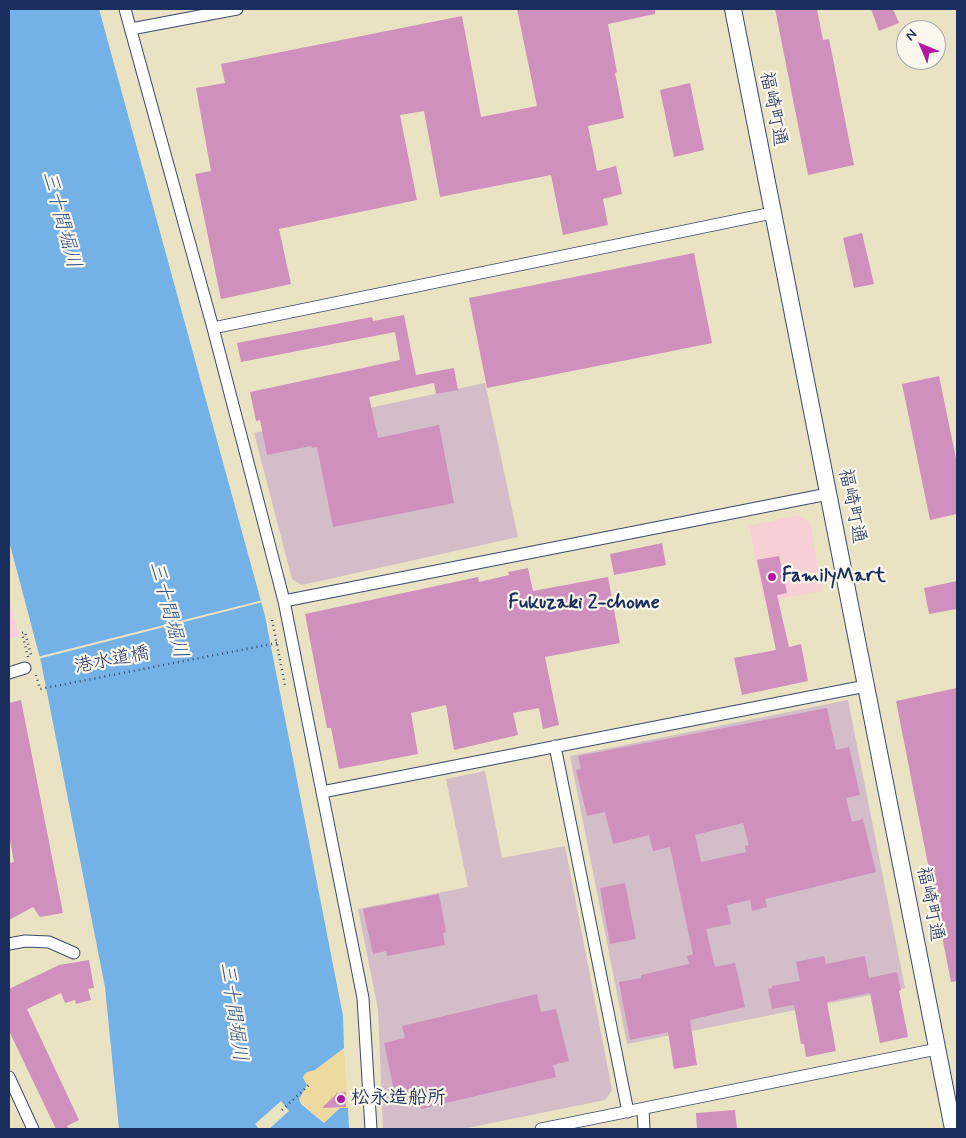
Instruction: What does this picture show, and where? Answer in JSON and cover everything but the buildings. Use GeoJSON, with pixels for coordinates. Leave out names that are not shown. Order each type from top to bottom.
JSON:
{"type":"FeatureCollection","features":[{"type":"Feature","properties":{"kind":"street"},"geometry":{"type":"LineString","coordinates":[[125,9],[213,328],[284,601],[363,998],[371,1129]]}},
{"type":"Feature","properties":{"kind":"street"},"geometry":{"type":"LineString","coordinates":[[131,29],[237,9]]}},
{"type":"Feature","properties":{"kind":"street","name":"福崎町通"},"geometry":{"type":"LineString","coordinates":[[733,9],[953,1129]]}},
{"type":"Feature","properties":{"kind":"street"},"geometry":{"type":"LineString","coordinates":[[213,328],[772,213]]}},
{"type":"Feature","properties":{"kind":"street"},"geometry":{"type":"LineString","coordinates":[[284,601],[828,494]]}},
{"type":"Feature","properties":{"kind":"street"},"geometry":{"type":"LineString","coordinates":[[9,673],[25,668]]}},
{"type":"Feature","properties":{"kind":"street"},"geometry":{"type":"LineString","coordinates":[[322,792],[866,686]]}},
{"type":"Feature","properties":{"kind":"street"},"geometry":{"type":"LineString","coordinates":[[555,746],[628,1112]]}},
{"type":"Feature","properties":{"kind":"street"},"geometry":{"type":"LineString","coordinates":[[9,944],[25,941],[49,942],[74,953]]}},
{"type":"Feature","properties":{"kind":"street"},"geometry":{"type":"LineString","coordinates":[[541,1129],[937,1049]]}},
{"type":"Feature","properties":{"kind":"street"},"geometry":{"type":"LineString","coordinates":[[9,1077],[33,1129]]}},
{"type":"Feature","properties":{"kind":"street"},"geometry":{"type":"LineString","coordinates":[[643,1109],[644,1129]]}},
{"type":"Feature","properties":{"kind":"path"},"geometry":{"type":"LineString","coordinates":[[272,620],[285,685]]}},
{"type":"Feature","properties":{"kind":"path"},"geometry":{"type":"LineString","coordinates":[[25,632],[29,656],[22,633],[25,632]]}},
{"type":"Feature","properties":{"kind":"path","name":"港水道橋"},"geometry":{"type":"LineString","coordinates":[[40,689],[277,644]]}},
{"type":"Feature","properties":{"kind":"path"},"geometry":{"type":"LineString","coordinates":[[282,1110],[310,1084]]}},
{"type":"Feature","properties":{"kind":"shaded area"},"geometry":{"type":"Polygon","coordinates":[[[485,383],[518,537],[302,585],[292,579],[254,433],[485,383]]]}},
{"type":"Feature","properties":{"kind":"shaded area"},"geometry":{"type":"Polygon","coordinates":[[[798,515],[810,522],[822,591],[764,602],[749,526],[798,515]]]}},
{"type":"Feature","properties":{"kind":"shaded area"},"geometry":{"type":"Polygon","coordinates":[[[9,598],[19,636],[9,639],[9,598]]]}},
{"type":"Feature","properties":{"kind":"shaded area"},"geometry":{"type":"Polygon","coordinates":[[[848,700],[905,988],[627,1044],[570,756],[848,700]]]}},
{"type":"Feature","properties":{"kind":"shaded area"},"geometry":{"type":"Polygon","coordinates":[[[485,771],[502,858],[565,846],[612,1090],[605,1100],[462,1129],[383,1129],[378,1009],[358,909],[468,887],[446,779],[485,771]]]}},
{"type":"Feature","properties":{"kind":"sand"},"geometry":{"type":"Polygon","coordinates":[[[344,1048],[348,1108],[340,1108],[324,1123],[298,1098],[304,1075],[315,1070],[344,1048]]]}},
{"type":"Feature","properties":{"kind":"water","name":"三十間堀川"},"geometry":{"type":"Polygon","coordinates":[[[9,9],[99,9],[265,616],[343,1016],[344,1048],[315,1070],[304,1075],[303,1078],[307,1085],[299,1099],[301,1104],[324,1123],[340,1108],[348,1108],[349,1129],[119,1129],[105,987],[41,662],[9,541],[9,9]]]}},
{"type":"Feature","properties":{"kind":"pier"},"geometry":{"type":"Polygon","coordinates":[[[263,600],[263,602],[38,659],[37,657],[263,600]]]}},
{"type":"Feature","properties":{"kind":"pier"},"geometry":{"type":"Polygon","coordinates":[[[281,1101],[289,1111],[269,1129],[259,1129],[255,1124],[281,1101]]]}},
{"type":"Feature","properties":{"kind":"place","name":"FamilyMart"},"geometry":{"type":"Point","coordinates":[772,577]}},
{"type":"Feature","properties":{"kind":"place","name":"松永造船所"},"geometry":{"type":"Point","coordinates":[341,1099]}},
{"type":"Feature","properties":{"kind":"district","name":"Fukuzaki 2-chome"},"geometry":{"type":"Point","coordinates":[584,604]}}]}
